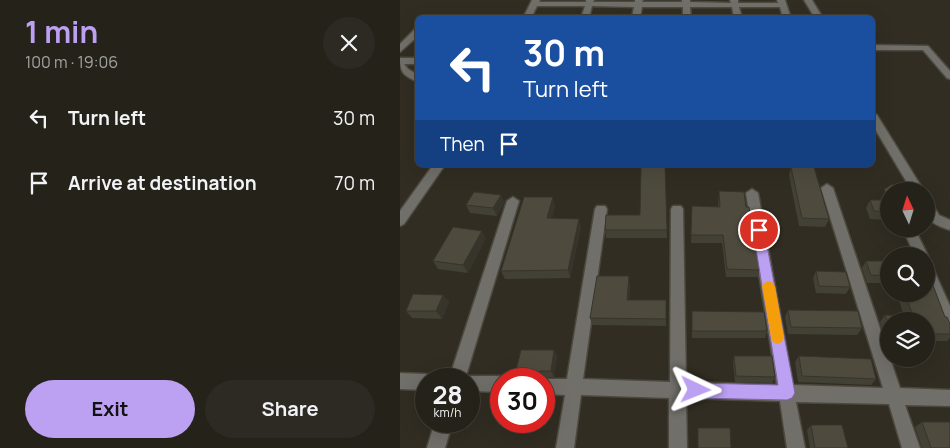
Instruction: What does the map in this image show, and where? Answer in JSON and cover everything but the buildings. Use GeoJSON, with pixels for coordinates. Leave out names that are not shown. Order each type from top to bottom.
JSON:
{"type":"FeatureCollection","features":[{"type":"Feature","properties":{"kind":"street"},"geometry":{"type":"LineString","coordinates":[[808,0],[817,15]]}},
{"type":"Feature","properties":{"kind":"street"},"geometry":{"type":"LineString","coordinates":[[528,15],[535,2],[782,2],[786,15]]}},
{"type":"Feature","properties":{"kind":"street"},"geometry":{"type":"LineString","coordinates":[[586,15],[589,2]]}},
{"type":"Feature","properties":{"kind":"street"},"geometry":{"type":"LineString","coordinates":[[637,15],[639,2]]}},
{"type":"Feature","properties":{"kind":"street"},"geometry":{"type":"LineString","coordinates":[[687,2],[688,15]]}},
{"type":"Feature","properties":{"kind":"street"},"geometry":{"type":"LineString","coordinates":[[734,2],[737,15]]}},
{"type":"Feature","properties":{"kind":"street"},"geometry":{"type":"LineString","coordinates":[[400,49],[415,34]]}},
{"type":"Feature","properties":{"kind":"street"},"geometry":{"type":"LineString","coordinates":[[875,47],[925,48],[950,76]]}},
{"type":"Feature","properties":{"kind":"street"},"geometry":{"type":"LineString","coordinates":[[415,61],[400,62],[405,71],[415,77]]}},
{"type":"Feature","properties":{"kind":"street"},"geometry":{"type":"LineString","coordinates":[[875,120],[913,182]]}},
{"type":"Feature","properties":{"kind":"street"},"geometry":{"type":"LineString","coordinates":[[400,221],[404,210],[438,167]]}},
{"type":"Feature","properties":{"kind":"street"},"geometry":{"type":"LineString","coordinates":[[828,188],[911,448]]}},
{"type":"Feature","properties":{"kind":"street"},"geometry":{"type":"LineString","coordinates":[[752,193],[796,448]]}},
{"type":"Feature","properties":{"kind":"street"},"geometry":{"type":"LineString","coordinates":[[460,368],[513,201]]}},
{"type":"Feature","properties":{"kind":"street"},"geometry":{"type":"LineString","coordinates":[[565,448],[601,209]]}},
{"type":"Feature","properties":{"kind":"street"},"geometry":{"type":"LineString","coordinates":[[677,209],[678,448]]}},
{"type":"Feature","properties":{"kind":"street"},"geometry":{"type":"LineString","coordinates":[[935,218],[950,225]]}},
{"type":"Feature","properties":{"kind":"street"},"geometry":{"type":"LineString","coordinates":[[935,288],[950,322]]}},
{"type":"Feature","properties":{"kind":"street"},"geometry":{"type":"LineString","coordinates":[[400,381],[415,382]]}},
{"type":"Feature","properties":{"kind":"street"},"geometry":{"type":"LineString","coordinates":[[555,386],[950,398]]}},
{"type":"Feature","properties":{"kind":"street"},"geometry":{"type":"LineString","coordinates":[[436,448],[440,433]]}},
{"type":"Feature","properties":{"kind":"slow traffic"},"geometry":{"type":"LineString","coordinates":[[769,286],[777,337]]}},
{"type":"Feature","properties":{"kind":"route"},"geometry":{"type":"LineString","coordinates":[[696,390],[787,393],[759,230]]}}]}
